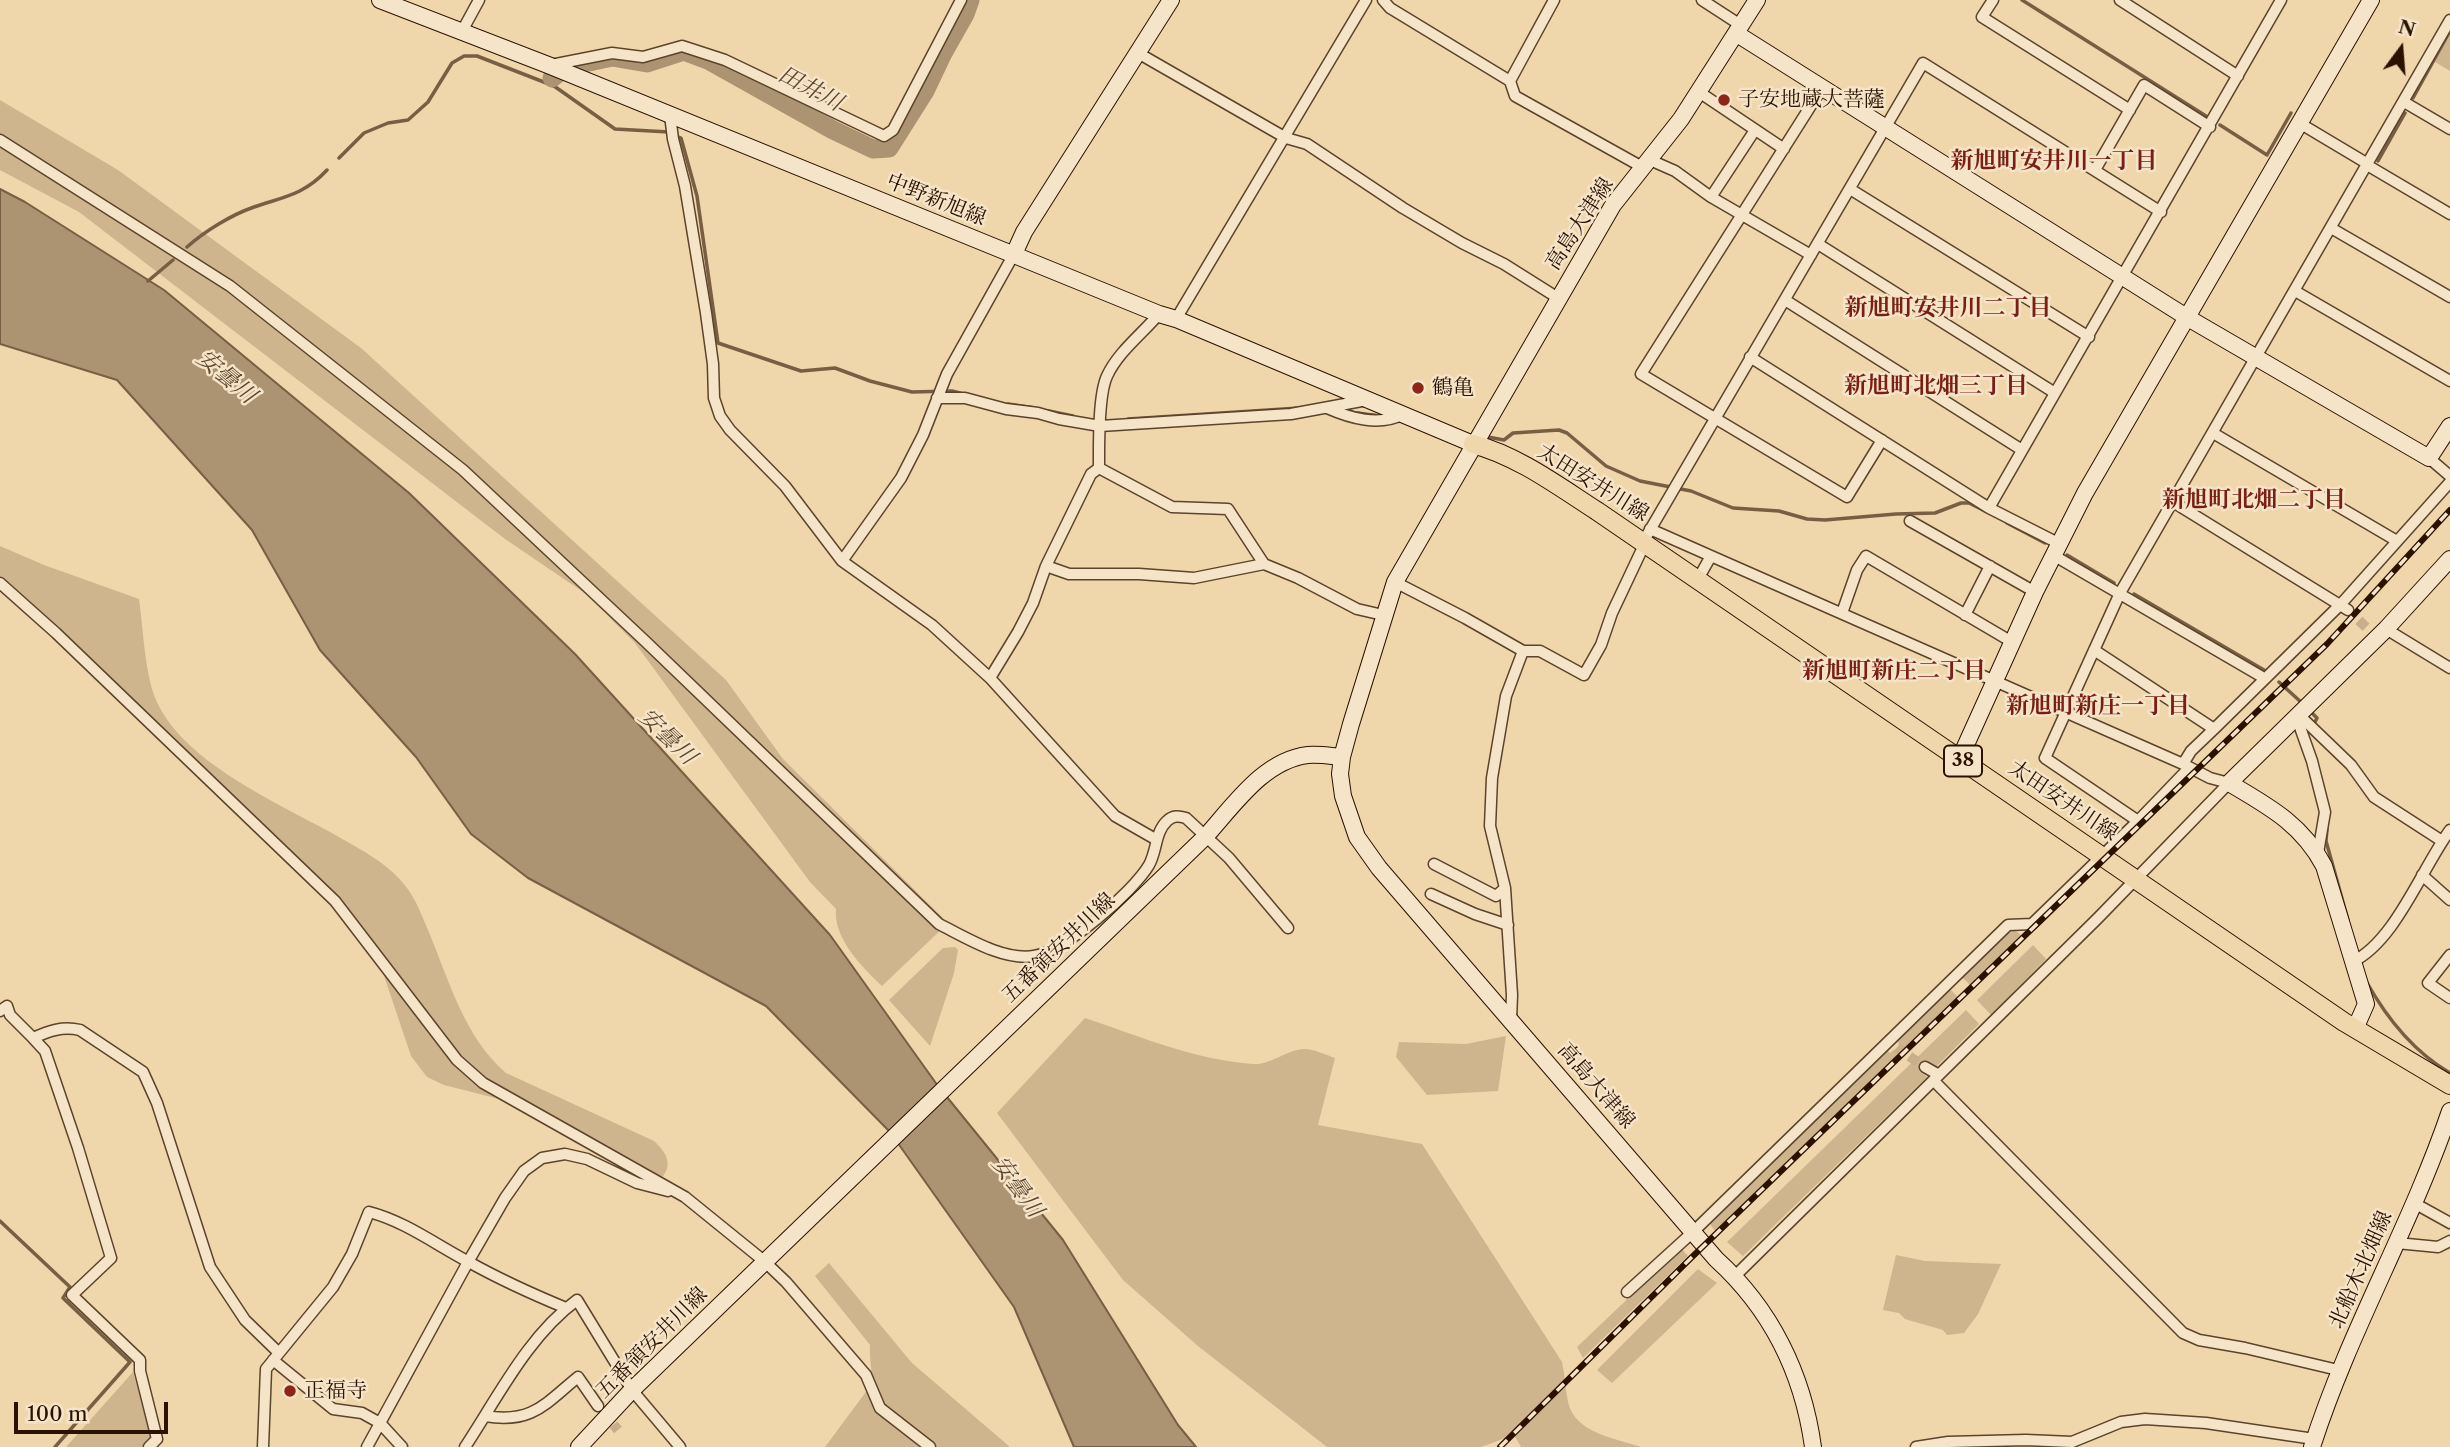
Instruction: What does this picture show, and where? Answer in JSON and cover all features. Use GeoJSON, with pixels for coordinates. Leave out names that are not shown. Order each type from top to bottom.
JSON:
{"type":"FeatureCollection","features":[{"type":"Feature","properties":{"kind":"main road","name":"中野新旭線"},"geometry":{"type":"LineString","coordinates":[[380,0],[548,65],[1158,314],[1176,319],[1473,444]]}},
{"type":"Feature","properties":{"kind":"main road"},"geometry":{"type":"LineString","coordinates":[[1014,254],[1024,232],[1171,0]]}},
{"type":"Feature","properties":{"kind":"main road","name":"高島大津線"},"geometry":{"type":"LineString","coordinates":[[1473,444],[1613,205],[1682,119],[1757,0]]}},
{"type":"Feature","properties":{"kind":"main road"},"geometry":{"type":"LineString","coordinates":[[1959,758],[2035,592],[2085,493],[2371,0]]}},
{"type":"Feature","properties":{"kind":"main road"},"geometry":{"type":"LineString","coordinates":[[1739,30],[1822,88],[2188,318],[2429,458],[2450,426]]}},
{"type":"Feature","properties":{"kind":"main road"},"geometry":{"type":"LineString","coordinates":[[1342,757],[1395,582],[1473,444]]}},
{"type":"Feature","properties":{"kind":"main road","name":"太田安井川線"},"geometry":{"type":"LineString","coordinates":[[1473,444],[1490,449],[1542,475],[1646,538],[1698,579],[2355,1029],[2450,1085]]}},
{"type":"Feature","properties":{"kind":"main road"},"geometry":{"type":"LineString","coordinates":[[2355,1029],[2366,1004],[2318,853],[2278,811],[2229,783],[2377,632],[2448,565]]}},
{"type":"Feature","properties":{"kind":"main road","name":"五番領安井川線"},"geometry":{"type":"LineString","coordinates":[[579,1447],[632,1390],[1206,836],[1256,781],[1281,763],[1308,755],[1342,757]]}},
{"type":"Feature","properties":{"kind":"main road","name":"高島大津線"},"geometry":{"type":"LineString","coordinates":[[1342,757],[1340,774],[1343,796],[1357,837],[1379,868],[1716,1259],[1735,1276],[1774,1328],[1805,1400],[1813,1447]]}},
{"type":"Feature","properties":{"kind":"main road","name":"北船木北畑線"},"geometry":{"type":"LineString","coordinates":[[2313,1443],[2338,1370],[2397,1243],[2450,1111]]}},
{"type":"Feature","properties":{"kind":"street"},"geometry":{"type":"LineString","coordinates":[[461,33],[479,0]]}},
{"type":"Feature","properties":{"kind":"street"},"geometry":{"type":"LineString","coordinates":[[548,65],[612,53],[643,57],[682,46],[725,60],[884,136],[893,130],[961,0]]}},
{"type":"Feature","properties":{"kind":"street"},"geometry":{"type":"LineString","coordinates":[[1176,319],[1366,0]]}},
{"type":"Feature","properties":{"kind":"street"},"geometry":{"type":"LineString","coordinates":[[1383,0],[1390,8],[1510,81],[1516,96],[1647,164],[1675,171],[1711,197],[1811,255]]}},
{"type":"Feature","properties":{"kind":"street"},"geometry":{"type":"LineString","coordinates":[[1510,81],[1553,0]]}},
{"type":"Feature","properties":{"kind":"street"},"geometry":{"type":"LineString","coordinates":[[1702,0],[1739,30]]}},
{"type":"Feature","properties":{"kind":"street"},"geometry":{"type":"LineString","coordinates":[[1993,0],[1982,17],[2130,110]]}},
{"type":"Feature","properties":{"kind":"street"},"geometry":{"type":"LineString","coordinates":[[2120,0],[2238,76]]}},
{"type":"Feature","properties":{"kind":"street"},"geometry":{"type":"LineString","coordinates":[[1989,508],[2281,0]]}},
{"type":"Feature","properties":{"kind":"street"},"geometry":{"type":"LineString","coordinates":[[2138,821],[2045,758],[2120,593],[2450,20]]}},
{"type":"Feature","properties":{"kind":"street"},"geometry":{"type":"LineString","coordinates":[[1138,53],[1286,138],[1307,144],[1403,208],[1504,264],[1558,298]]}},
{"type":"Feature","properties":{"kind":"street"},"geometry":{"type":"LineString","coordinates":[[1395,582],[1523,651],[1540,651],[1584,675],[1601,645],[1612,613],[1646,538],[1674,487],[1923,63],[2161,212]]}},
{"type":"Feature","properties":{"kind":"street"},"geometry":{"type":"LineString","coordinates":[[2095,170],[2144,85],[2210,127]]}},
{"type":"Feature","properties":{"kind":"street"},"geometry":{"type":"LineString","coordinates":[[1822,88],[1641,374],[1847,497],[1882,440]]}},
{"type":"Feature","properties":{"kind":"street"},"geometry":{"type":"LineString","coordinates":[[1699,92],[1784,149]]}},
{"type":"Feature","properties":{"kind":"street"},"geometry":{"type":"LineString","coordinates":[[2404,103],[2450,129]]}},
{"type":"Feature","properties":{"kind":"street"},"geometry":{"type":"LineString","coordinates":[[670,115],[696,249],[713,364],[714,398],[719,416],[785,486],[842,561],[932,625],[990,678],[1115,816],[1157,839]]}},
{"type":"Feature","properties":{"kind":"street"},"geometry":{"type":"LineString","coordinates":[[2301,124],[2450,214]]}},
{"type":"Feature","properties":{"kind":"street"},"geometry":{"type":"LineString","coordinates":[[1711,197],[1755,130]]}},
{"type":"Feature","properties":{"kind":"street"},"geometry":{"type":"LineString","coordinates":[[0,140],[230,286],[463,470],[939,924],[993,951],[1034,956],[1054,948],[1089,926],[1135,883],[1150,863],[1162,826],[1169,818],[1178,815],[1186,818],[1229,858],[1288,928]]}},
{"type":"Feature","properties":{"kind":"street"},"geometry":{"type":"LineString","coordinates":[[1850,189],[2088,337]]}},
{"type":"Feature","properties":{"kind":"street"},"geometry":{"type":"LineString","coordinates":[[2331,228],[2450,298]]}},
{"type":"Feature","properties":{"kind":"street"},"geometry":{"type":"LineString","coordinates":[[1818,244],[2055,393]]}},
{"type":"Feature","properties":{"kind":"street"},"geometry":{"type":"LineString","coordinates":[[842,561],[901,478],[923,435],[947,374],[1014,254]]}},
{"type":"Feature","properties":{"kind":"street"},"geometry":{"type":"LineString","coordinates":[[2295,291],[2450,381]]}},
{"type":"Feature","properties":{"kind":"street"},"geometry":{"type":"LineString","coordinates":[[1785,300],[2022,450]]}},
{"type":"Feature","properties":{"kind":"street"},"geometry":{"type":"LineString","coordinates":[[1099,468],[1100,426],[1106,378],[1118,358],[1158,314]]}},
{"type":"Feature","properties":{"kind":"street"},"geometry":{"type":"LineString","coordinates":[[1750,357],[2056,549],[2120,593],[2264,678]]}},
{"type":"Feature","properties":{"kind":"street"},"geometry":{"type":"LineString","coordinates":[[937,398],[965,398],[1006,409],[1100,426],[1291,414],[1369,400]]}},
{"type":"Feature","properties":{"kind":"street"},"geometry":{"type":"LineString","coordinates":[[1327,408],[1358,419],[1392,420],[1403,414]]}},
{"type":"Feature","properties":{"kind":"street"},"geometry":{"type":"LineString","coordinates":[[2213,433],[2398,541]]}},
{"type":"Feature","properties":{"kind":"street"},"geometry":{"type":"LineString","coordinates":[[2429,458],[2450,475]]}},
{"type":"Feature","properties":{"kind":"street"},"geometry":{"type":"LineString","coordinates":[[990,678],[1033,604],[1046,566],[1091,474],[1099,468]]}},
{"type":"Feature","properties":{"kind":"street"},"geometry":{"type":"LineString","coordinates":[[1099,468],[1172,507],[1228,509],[1264,564]]}},
{"type":"Feature","properties":{"kind":"street"},"geometry":{"type":"LineString","coordinates":[[1627,1292],[1893,1044],[2008,925],[2032,924],[2104,856],[2186,766],[2191,751],[2264,678],[2344,607],[2450,482]]}},
{"type":"Feature","properties":{"kind":"street"},"geometry":{"type":"LineString","coordinates":[[2173,502],[2344,607]]}},
{"type":"Feature","properties":{"kind":"street"},"geometry":{"type":"LineString","coordinates":[[1910,521],[2035,592]]}},
{"type":"Feature","properties":{"kind":"street"},"geometry":{"type":"LineString","coordinates":[[1646,538],[1711,556],[1995,679],[2210,778],[2229,783],[1735,1276]]}},
{"type":"Feature","properties":{"kind":"street"},"geometry":{"type":"LineString","coordinates":[[1698,579],[1711,556]]}},
{"type":"Feature","properties":{"kind":"street"},"geometry":{"type":"LineString","coordinates":[[1842,613],[1857,570],[1866,556],[2012,642]]}},
{"type":"Feature","properties":{"kind":"street"},"geometry":{"type":"LineString","coordinates":[[1046,566],[1069,574],[1139,574],[1194,578],[1264,564],[1298,578],[1357,609],[1383,615]]}},
{"type":"Feature","properties":{"kind":"street"},"geometry":{"type":"LineString","coordinates":[[1965,615],[1990,566]]}},
{"type":"Feature","properties":{"kind":"street"},"geometry":{"type":"LineString","coordinates":[[0,583],[66,642],[335,901],[457,1060],[483,1083],[676,1192],[764,1262],[786,1282],[866,1375],[880,1408],[930,1447]]}},
{"type":"Feature","properties":{"kind":"street"},"geometry":{"type":"LineString","coordinates":[[2377,632],[2450,668]]}},
{"type":"Feature","properties":{"kind":"street"},"geometry":{"type":"LineString","coordinates":[[2094,650],[2214,729]]}},
{"type":"Feature","properties":{"kind":"street"},"geometry":{"type":"LineString","coordinates":[[1511,1020],[1512,995],[1505,888],[1490,825],[1492,778],[1506,696],[1523,651]]}},
{"type":"Feature","properties":{"kind":"street"},"geometry":{"type":"LineString","coordinates":[[2297,715],[2351,765],[2374,797],[2442,841]]}},
{"type":"Feature","properties":{"kind":"street"},"geometry":{"type":"LineString","coordinates":[[2297,715],[2325,813],[2318,853]]}},
{"type":"Feature","properties":{"kind":"street"},"geometry":{"type":"LineString","coordinates":[[2352,962],[2363,957],[2392,926],[2450,830]]}},
{"type":"Feature","properties":{"kind":"street"},"geometry":{"type":"LineString","coordinates":[[1434,864],[1496,895],[1505,888]]}},
{"type":"Feature","properties":{"kind":"street"},"geometry":{"type":"LineString","coordinates":[[2422,876],[2450,900]]}},
{"type":"Feature","properties":{"kind":"street"},"geometry":{"type":"LineString","coordinates":[[1431,894],[1475,914],[1508,925]]}},
{"type":"Feature","properties":{"kind":"street"},"geometry":{"type":"LineString","coordinates":[[2450,955],[2428,983],[2450,998]]}},
{"type":"Feature","properties":{"kind":"street"},"geometry":{"type":"LineString","coordinates":[[0,1010],[6,1006],[10,1015],[45,1051],[111,1258],[72,1295],[140,1360],[140,1371],[157,1439],[149,1447]]}},
{"type":"Feature","properties":{"kind":"street"},"geometry":{"type":"LineString","coordinates":[[33,1038],[54,1029],[70,1027],[80,1030],[143,1072],[157,1103],[210,1267],[245,1320],[276,1357],[333,1409],[362,1413],[380,1423],[402,1447]]}},
{"type":"Feature","properties":{"kind":"street"},"geometry":{"type":"LineString","coordinates":[[1925,1066],[2183,1334],[2199,1340],[2338,1370]]}},
{"type":"Feature","properties":{"kind":"street"},"geometry":{"type":"LineString","coordinates":[[367,1447],[468,1262],[524,1171],[542,1158],[565,1154],[587,1159],[637,1183],[676,1192]]}},
{"type":"Feature","properties":{"kind":"street"},"geometry":{"type":"LineString","coordinates":[[2413,1203],[2450,1223]]}},
{"type":"Feature","properties":{"kind":"street"},"geometry":{"type":"LineString","coordinates":[[263,1447],[266,1369],[333,1287],[352,1254],[369,1212],[388,1217],[468,1262],[566,1308]]}},
{"type":"Feature","properties":{"kind":"street"},"geometry":{"type":"LineString","coordinates":[[2397,1243],[2438,1247],[2450,1241]]}},
{"type":"Feature","properties":{"kind":"street"},"geometry":{"type":"LineString","coordinates":[[465,1447],[536,1338],[577,1300],[632,1390],[680,1447]]}},
{"type":"Feature","properties":{"kind":"street"},"geometry":{"type":"LineString","coordinates":[[485,1416],[503,1419],[533,1414],[578,1377],[598,1406]]}},
{"type":"Feature","properties":{"kind":"street"},"geometry":{"type":"LineString","coordinates":[[1916,1447],[2000,1441],[2072,1442],[2121,1422],[2145,1419],[2206,1423],[2313,1443]]}},
{"type":"Feature","properties":{"kind":"shaded area"},"geometry":{"type":"Polygon","coordinates":[[[2450,34],[2450,71],[2435,62],[2450,34]]]}},
{"type":"Feature","properties":{"kind":"shaded area"},"geometry":{"type":"Polygon","coordinates":[[[0,100],[118,170],[361,348],[726,680],[783,759],[948,923],[882,986],[858,961],[844,941],[836,920],[836,909],[810,882],[635,643],[586,594],[505,539],[79,212],[0,170],[0,100]]]}},
{"type":"Feature","properties":{"kind":"shaded area"},"geometry":{"type":"Polygon","coordinates":[[[0,546],[139,599],[152,689],[163,713],[180,736],[202,756],[253,791],[361,849],[391,870],[413,898],[459,1007],[491,1059],[506,1073],[654,1141],[662,1150],[668,1164],[660,1180],[648,1180],[628,1172],[531,1113],[503,1100],[444,1085],[427,1077],[411,1056],[377,955],[361,932],[102,675],[0,591],[0,546]]]}},
{"type":"Feature","properties":{"kind":"shaded area"},"geometry":{"type":"Polygon","coordinates":[[[2011,927],[2022,936],[1971,986],[1961,976],[2011,927]]]}},
{"type":"Feature","properties":{"kind":"shaded area"},"geometry":{"type":"Polygon","coordinates":[[[2033,945],[2046,959],[1991,1015],[1977,1000],[2033,945]]]}},
{"type":"Feature","properties":{"kind":"shaded area"},"geometry":{"type":"Polygon","coordinates":[[[955,947],[958,950],[954,973],[930,1046],[889,1000],[943,948],[955,947]]]}},
{"type":"Feature","properties":{"kind":"shaded area"},"geometry":{"type":"Polygon","coordinates":[[[1948,987],[1958,997],[1715,1231],[1708,1221],[1885,1048],[1890,1053],[1899,1046],[1897,1038],[1948,987]]]}},
{"type":"Feature","properties":{"kind":"shaded area"},"geometry":{"type":"Polygon","coordinates":[[[1966,1010],[1979,1024],[1935,1068],[1927,1063],[1919,1071],[1927,1077],[1743,1256],[1727,1242],[1966,1010]]]}},
{"type":"Feature","properties":{"kind":"shaded area"},"geometry":{"type":"Polygon","coordinates":[[[1085,1018],[1168,1046],[1231,1062],[1260,1064],[1304,1049],[1335,1058],[1318,1125],[1422,1144],[1562,1362],[1572,1412],[1579,1421],[1597,1433],[1641,1447],[1521,1447],[1514,1435],[1481,1447],[1327,1447],[1198,1346],[1123,1280],[997,1113],[1085,1018]]]}},
{"type":"Feature","properties":{"kind":"shaded area"},"geometry":{"type":"Polygon","coordinates":[[[1506,1036],[1498,1091],[1427,1095],[1396,1057],[1399,1042],[1466,1044],[1506,1036]]]}},
{"type":"Feature","properties":{"kind":"shaded area"},"geometry":{"type":"Polygon","coordinates":[[[1681,1248],[1688,1256],[1583,1358],[1577,1347],[1681,1248]]]}},
{"type":"Feature","properties":{"kind":"shaded area"},"geometry":{"type":"Polygon","coordinates":[[[1896,1255],[1925,1261],[2001,1264],[1978,1314],[1964,1333],[1947,1335],[1943,1330],[1905,1319],[1899,1313],[1883,1310],[1896,1255]]]}},
{"type":"Feature","properties":{"kind":"shaded area"},"geometry":{"type":"Polygon","coordinates":[[[829,1263],[912,1363],[1010,1447],[825,1447],[871,1385],[870,1345],[815,1276],[829,1263]]]}},
{"type":"Feature","properties":{"kind":"shaded area"},"geometry":{"type":"Polygon","coordinates":[[[1698,1269],[1717,1283],[1612,1383],[1597,1370],[1698,1269]]]}},
{"type":"Feature","properties":{"kind":"shaded area"},"geometry":{"type":"Polygon","coordinates":[[[133,1372],[152,1437],[142,1447],[66,1447],[133,1372]]]}},
{"type":"Feature","properties":{"kind":"water","name":"安曇川"},"geometry":{"type":"Polygon","coordinates":[[[0,189],[164,290],[409,493],[575,654],[830,935],[938,1086],[1063,1240],[1178,1425],[1196,1447],[1074,1447],[1014,1307],[890,1132],[766,1006],[528,878],[471,834],[416,757],[320,650],[252,530],[117,380],[0,344],[0,189]]]}},
{"type":"Feature","properties":{"kind":"waterway","name":"田井川"},"geometry":{"type":"LineString","coordinates":[[552,78],[566,67],[612,57],[647,63],[684,51],[708,60],[833,130],[873,149],[889,148],[925,91],[970,0]]}},
{"type":"Feature","properties":{"kind":"waterway"},"geometry":{"type":"LineString","coordinates":[[2022,0],[2206,116]]}},
{"type":"Feature","properties":{"kind":"waterway"},"geometry":{"type":"LineString","coordinates":[[2413,98],[2450,31]]}},
{"type":"Feature","properties":{"kind":"waterway"},"geometry":{"type":"LineString","coordinates":[[339,158],[364,133],[388,123],[408,120],[428,102],[452,63],[464,56],[477,56],[554,86],[615,129],[669,132]]}},
{"type":"Feature","properties":{"kind":"waterway"},"geometry":{"type":"LineString","coordinates":[[2220,125],[2267,155],[2291,113]]}},
{"type":"Feature","properties":{"kind":"waterway"},"geometry":{"type":"LineString","coordinates":[[2378,161],[2405,113]]}},
{"type":"Feature","properties":{"kind":"waterway"},"geometry":{"type":"LineString","coordinates":[[676,136],[681,138],[697,196],[718,343],[801,371],[835,368],[912,392],[960,393]]}},
{"type":"Feature","properties":{"kind":"waterway"},"geometry":{"type":"LineString","coordinates":[[187,247],[236,214],[301,190],[327,170]]}},
{"type":"Feature","properties":{"kind":"waterway"},"geometry":{"type":"LineString","coordinates":[[148,281],[173,260]]}},
{"type":"Feature","properties":{"kind":"waterway"},"geometry":{"type":"LineString","coordinates":[[1008,404],[1035,408]]}},
{"type":"Feature","properties":{"kind":"waterway"},"geometry":{"type":"LineString","coordinates":[[1128,419],[1299,408]]}},
{"type":"Feature","properties":{"kind":"waterway"},"geometry":{"type":"LineString","coordinates":[[1049,411],[1073,416]]}},
{"type":"Feature","properties":{"kind":"waterway"},"geometry":{"type":"LineString","coordinates":[[1358,413],[1378,416]]}},
{"type":"Feature","properties":{"kind":"waterway"},"geometry":{"type":"LineString","coordinates":[[1488,437],[1504,440],[1513,433],[1559,430],[1567,433],[1606,466],[1640,481],[1691,491],[1733,508],[1779,511],[1807,519],[1825,520],[1935,513],[1961,503],[1969,503],[1985,511]]}},
{"type":"Feature","properties":{"kind":"waterway"},"geometry":{"type":"LineString","coordinates":[[2007,523],[2045,543]]}},
{"type":"Feature","properties":{"kind":"waterway"},"geometry":{"type":"LineString","coordinates":[[2067,555],[2114,583]]}},
{"type":"Feature","properties":{"kind":"waterway"},"geometry":{"type":"LineString","coordinates":[[2134,594],[2264,670]]}},
{"type":"Feature","properties":{"kind":"waterway"},"geometry":{"type":"LineString","coordinates":[[2279,682],[2302,703]]}},
{"type":"Feature","properties":{"kind":"waterway"},"geometry":{"type":"LineString","coordinates":[[2311,712],[2317,718],[2314,724]]}},
{"type":"Feature","properties":{"kind":"waterway"},"geometry":{"type":"LineString","coordinates":[[2327,829],[2326,841],[2348,920]]}},
{"type":"Feature","properties":{"kind":"waterway"},"geometry":{"type":"LineString","coordinates":[[2366,981],[2382,1008],[2402,1033],[2424,1055],[2450,1073]]}},
{"type":"Feature","properties":{"kind":"waterway"},"geometry":{"type":"LineString","coordinates":[[0,1221],[70,1287],[63,1298],[130,1362],[55,1447]]}},
{"type":"Feature","properties":{"kind":"tunnel"},"geometry":{"type":"LineString","coordinates":[[2348,610],[2368,629]]}},
{"type":"Feature","properties":{"kind":"tunnel"},"geometry":{"type":"LineString","coordinates":[[1897,1048],[1925,1067]]}},
{"type":"Feature","properties":{"kind":"tunnel"},"geometry":{"type":"LineString","coordinates":[[604,1413],[618,1430]]}},
{"type":"Feature","properties":{"kind":"railway"},"geometry":{"type":"LineString","coordinates":[[1500,1447],[1691,1258],[2327,644],[2450,510]]}},
{"type":"Feature","properties":{"kind":"place","name":"子安地蔵大菩薩"},"geometry":{"type":"Point","coordinates":[1724,100]}},
{"type":"Feature","properties":{"kind":"place","name":"鶴亀"},"geometry":{"type":"Point","coordinates":[1418,388]}},
{"type":"Feature","properties":{"kind":"place","name":"正福寺"},"geometry":{"type":"Point","coordinates":[290,1391]}},
{"type":"Feature","properties":{"kind":"district","name":"新旭町安井川一丁目"},"geometry":{"type":"Point","coordinates":[2054,161]}},
{"type":"Feature","properties":{"kind":"district","name":"新旭町安井川二丁目"},"geometry":{"type":"Point","coordinates":[1948,308]}},
{"type":"Feature","properties":{"kind":"district","name":"新旭町北畑三丁目"},"geometry":{"type":"Point","coordinates":[1936,386]}},
{"type":"Feature","properties":{"kind":"district","name":"新旭町北畑二丁目"},"geometry":{"type":"Point","coordinates":[2254,500]}},
{"type":"Feature","properties":{"kind":"district","name":"新旭町新庄二丁目"},"geometry":{"type":"Point","coordinates":[1894,671]}},
{"type":"Feature","properties":{"kind":"district","name":"新旭町新庄一丁目"},"geometry":{"type":"Point","coordinates":[2098,706]}}]}
